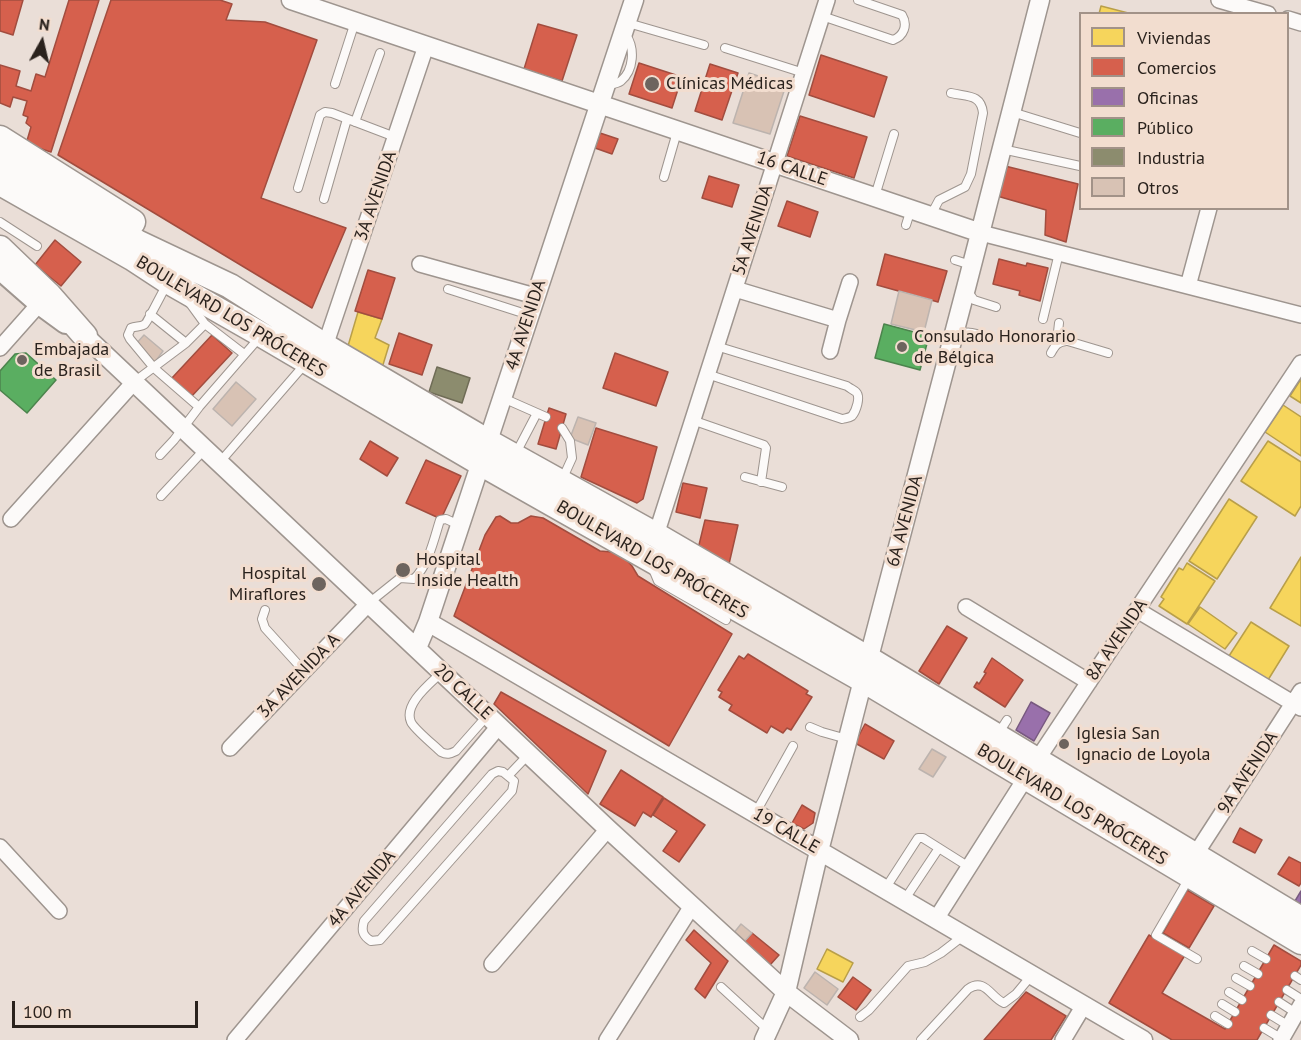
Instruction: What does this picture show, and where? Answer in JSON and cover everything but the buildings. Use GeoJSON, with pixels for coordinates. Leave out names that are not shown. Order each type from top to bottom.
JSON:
{"type":"FeatureCollection","features":[{"type":"Feature","properties":{"kind":"highway"},"geometry":{"type":"LineString","coordinates":[[0,138],[57,169],[230,286]]}},
{"type":"Feature","properties":{"kind":"highway","name":"BOULEVARD LOS PRÓCERES"},"geometry":{"type":"LineString","coordinates":[[0,163],[136,242],[230,286],[325,346],[483,452],[514,456],[561,482],[651,546]]}},
{"type":"Feature","properties":{"kind":"highway","name":"BOULEVARD LOS PRÓCERES"},"geometry":{"type":"LineString","coordinates":[[0,183],[307,362],[483,452],[651,546],[866,669],[1193,865],[1301,919]]}},
{"type":"Feature","properties":{"kind":"highway"},"geometry":{"type":"LineString","coordinates":[[0,200],[110,263],[136,274],[170,283]]}},
{"type":"Feature","properties":{"kind":"highway"},"geometry":{"type":"LineString","coordinates":[[0,248],[49,295],[85,336]]}},
{"type":"Feature","properties":{"kind":"highway","name":"BOULEVARD LOS PRÓCERES"},"geometry":{"type":"LineString","coordinates":[[866,669],[946,700],[1002,728],[1032,769]]}},
{"type":"Feature","properties":{"kind":"highway","name":"BOULEVARD LOS PRÓCERES"},"geometry":{"type":"LineString","coordinates":[[1193,865],[1301,942]]}},
{"type":"Feature","properties":{"kind":"main road"},"geometry":{"type":"LineString","coordinates":[[0,268],[40,303],[85,336]]}},
{"type":"Feature","properties":{"kind":"street","name":"16 CALLE"},"geometry":{"type":"LineString","coordinates":[[291,0],[875,197],[909,217],[931,216],[981,233],[1301,315]]}},
{"type":"Feature","properties":{"kind":"street","name":"4A AVENIDA"},"geometry":{"type":"LineString","coordinates":[[417,648],[428,622],[634,0]]}},
{"type":"Feature","properties":{"kind":"street","name":"5A AVENIDA"},"geometry":{"type":"LineString","coordinates":[[651,546],[827,0]]}},
{"type":"Feature","properties":{"kind":"street","name":"6A AVENIDA"},"geometry":{"type":"LineString","coordinates":[[766,1035],[786,992],[819,851],[966,288],[964,263],[981,233],[1040,0]]}},
{"type":"Feature","properties":{"kind":"street"},"geometry":{"type":"LineString","coordinates":[[1219,0],[1265,10]]}},
{"type":"Feature","properties":{"kind":"street","name":"3A AVENIDA"},"geometry":{"type":"LineString","coordinates":[[325,346],[426,46]]}},
{"type":"Feature","properties":{"kind":"street"},"geometry":{"type":"LineString","coordinates":[[1188,286],[1208,210]]}},
{"type":"Feature","properties":{"kind":"street"},"geometry":{"type":"LineString","coordinates":[[420,264],[535,296]]}},
{"type":"Feature","properties":{"kind":"street"},"geometry":{"type":"LineString","coordinates":[[830,351],[850,282]]}},
{"type":"Feature","properties":{"kind":"street","name":"5A AVENIDA"},"geometry":{"type":"LineString","coordinates":[[735,289],[838,320]]}},
{"type":"Feature","properties":{"kind":"street"},"geometry":{"type":"LineString","coordinates":[[5,339],[40,303]]}},
{"type":"Feature","properties":{"kind":"street","name":"20 CALLE"},"geometry":{"type":"LineString","coordinates":[[85,336],[442,672],[492,727],[529,754],[786,992],[849,1040]]}},
{"type":"Feature","properties":{"kind":"street","name":"8A AVENIDA"},"geometry":{"type":"LineString","coordinates":[[936,919],[1089,682],[1301,363]]}},
{"type":"Feature","properties":{"kind":"street"},"geometry":{"type":"LineString","coordinates":[[11,519],[134,382]]}},
{"type":"Feature","properties":{"kind":"street","name":"3A AVENIDA A"},"geometry":{"type":"LineString","coordinates":[[230,748],[369,603]]}},
{"type":"Feature","properties":{"kind":"street"},"geometry":{"type":"LineString","coordinates":[[966,607],[991,629],[1089,682]]}},
{"type":"Feature","properties":{"kind":"street"},"geometry":{"type":"LineString","coordinates":[[1137,610],[1298,701]]}},
{"type":"Feature","properties":{"kind":"street","name":"19 CALLE"},"geometry":{"type":"LineString","coordinates":[[428,622],[1143,1040]]}},
{"type":"Feature","properties":{"kind":"street","name":"9A AVENIDA"},"geometry":{"type":"LineString","coordinates":[[1193,865],[1298,701]]}},
{"type":"Feature","properties":{"kind":"street","name":"4A AVENIDA"},"geometry":{"type":"LineString","coordinates":[[238,1039],[492,727]]}},
{"type":"Feature","properties":{"kind":"street"},"geometry":{"type":"LineString","coordinates":[[492,964],[608,829]]}},
{"type":"Feature","properties":{"kind":"street"},"geometry":{"type":"LineString","coordinates":[[0,847],[59,911]]}},
{"type":"Feature","properties":{"kind":"street"},"geometry":{"type":"LineString","coordinates":[[607,1040],[692,906]]}},
{"type":"Feature","properties":{"kind":"street"},"geometry":{"type":"LineString","coordinates":[[1063,1040],[1083,1005]]}},
{"type":"Feature","properties":{"kind":"lane"},"geometry":{"type":"LineString","coordinates":[[822,16],[893,40],[900,38],[905,30],[906,21],[902,15],[858,0]]}},
{"type":"Feature","properties":{"kind":"lane"},"geometry":{"type":"LineString","coordinates":[[335,84],[355,22]]}},
{"type":"Feature","properties":{"kind":"lane"},"geometry":{"type":"LineString","coordinates":[[625,27],[704,45]]}},
{"type":"Feature","properties":{"kind":"lane"},"geometry":{"type":"LineString","coordinates":[[725,48],[804,73]]}},
{"type":"Feature","properties":{"kind":"lane"},"geometry":{"type":"LineString","coordinates":[[324,199],[351,121],[380,53]]}},
{"type":"Feature","properties":{"kind":"lane"},"geometry":{"type":"LineString","coordinates":[[931,216],[939,200],[965,187],[971,174],[983,114],[982,104],[978,99],[951,93]]}},
{"type":"Feature","properties":{"kind":"lane"},"geometry":{"type":"LineString","coordinates":[[297,188],[320,116],[325,112],[395,137]]}},
{"type":"Feature","properties":{"kind":"lane"},"geometry":{"type":"LineString","coordinates":[[1012,112],[1079,133]]}},
{"type":"Feature","properties":{"kind":"lane"},"geometry":{"type":"LineString","coordinates":[[664,177],[678,130]]}},
{"type":"Feature","properties":{"kind":"lane"},"geometry":{"type":"LineString","coordinates":[[875,197],[894,134]]}},
{"type":"Feature","properties":{"kind":"lane"},"geometry":{"type":"LineString","coordinates":[[1002,149],[1079,165]]}},
{"type":"Feature","properties":{"kind":"lane"},"geometry":{"type":"LineString","coordinates":[[0,222],[37,246]]}},
{"type":"Feature","properties":{"kind":"lane"},"geometry":{"type":"LineString","coordinates":[[1043,319],[1059,253]]}},
{"type":"Feature","properties":{"kind":"lane"},"geometry":{"type":"LineString","coordinates":[[199,407],[154,368],[129,339],[131,328],[147,323],[150,314],[170,283],[205,324],[244,354]]}},
{"type":"Feature","properties":{"kind":"lane"},"geometry":{"type":"LineString","coordinates":[[966,288],[974,300],[996,307]]}},
{"type":"Feature","properties":{"kind":"lane"},"geometry":{"type":"LineString","coordinates":[[448,289],[529,315]]}},
{"type":"Feature","properties":{"kind":"lane"},"geometry":{"type":"LineString","coordinates":[[150,314],[186,343]]}},
{"type":"Feature","properties":{"kind":"lane"},"geometry":{"type":"LineString","coordinates":[[1059,323],[1060,339],[1108,352]]}},
{"type":"Feature","properties":{"kind":"lane"},"geometry":{"type":"LineString","coordinates":[[134,382],[186,343],[205,324]]}},
{"type":"Feature","properties":{"kind":"lane"},"geometry":{"type":"LineString","coordinates":[[954,336],[969,332],[987,337]]}},
{"type":"Feature","properties":{"kind":"lane"},"geometry":{"type":"LineString","coordinates":[[160,455],[262,335]]}},
{"type":"Feature","properties":{"kind":"lane"},"geometry":{"type":"LineString","coordinates":[[1051,353],[1060,342],[1066,341]]}},
{"type":"Feature","properties":{"kind":"lane"},"geometry":{"type":"LineString","coordinates":[[707,374],[842,419],[853,415],[856,406],[858,397],[856,391],[847,387],[716,346]]}},
{"type":"Feature","properties":{"kind":"lane"},"geometry":{"type":"LineString","coordinates":[[219,463],[307,362]]}},
{"type":"Feature","properties":{"kind":"lane"},"geometry":{"type":"LineString","coordinates":[[502,397],[546,417]]}},
{"type":"Feature","properties":{"kind":"lane"},"geometry":{"type":"LineString","coordinates":[[514,456],[537,413]]}},
{"type":"Feature","properties":{"kind":"lane"},"geometry":{"type":"LineString","coordinates":[[692,420],[764,445],[766,448],[761,482]]}},
{"type":"Feature","properties":{"kind":"lane"},"geometry":{"type":"LineString","coordinates":[[561,482],[572,458],[570,441],[562,428]]}},
{"type":"Feature","properties":{"kind":"lane"},"geometry":{"type":"LineString","coordinates":[[161,496],[205,449]]}},
{"type":"Feature","properties":{"kind":"lane"},"geometry":{"type":"LineString","coordinates":[[745,477],[782,487]]}},
{"type":"Feature","properties":{"kind":"lane"},"geometry":{"type":"LineString","coordinates":[[369,603],[400,578],[414,579],[419,574],[441,520],[446,519],[460,525]]}},
{"type":"Feature","properties":{"kind":"lane"},"geometry":{"type":"LineString","coordinates":[[651,546],[658,581],[726,620]]}},
{"type":"Feature","properties":{"kind":"lane"},"geometry":{"type":"LineString","coordinates":[[265,610],[262,619],[265,628],[304,671]]}},
{"type":"Feature","properties":{"kind":"lane"},"geometry":{"type":"LineString","coordinates":[[442,672],[411,706],[411,722],[445,754],[456,751],[492,727]]}},
{"type":"Feature","properties":{"kind":"lane"},"geometry":{"type":"LineString","coordinates":[[810,727],[849,740]]}},
{"type":"Feature","properties":{"kind":"lane"},"geometry":{"type":"LineString","coordinates":[[755,813],[793,746]]}},
{"type":"Feature","properties":{"kind":"lane"},"geometry":{"type":"LineString","coordinates":[[508,776],[529,754]]}},
{"type":"Feature","properties":{"kind":"lane"},"geometry":{"type":"LineString","coordinates":[[498,771],[508,776],[514,781],[512,791],[380,940],[371,941],[366,938],[362,927],[364,921],[492,774],[498,771]]}},
{"type":"Feature","properties":{"kind":"lane"},"geometry":{"type":"LineString","coordinates":[[885,889],[918,838],[923,838],[969,867]]}},
{"type":"Feature","properties":{"kind":"lane"},"geometry":{"type":"LineString","coordinates":[[905,900],[939,848]]}},
{"type":"Feature","properties":{"kind":"lane"},"geometry":{"type":"LineString","coordinates":[[1193,865],[1156,935],[1197,959]]}},
{"type":"Feature","properties":{"kind":"lane"},"geometry":{"type":"LineString","coordinates":[[860,1017],[908,966],[925,962],[964,935]]}},
{"type":"Feature","properties":{"kind":"lane"},"geometry":{"type":"LineString","coordinates":[[1252,951],[1266,959]]}},
{"type":"Feature","properties":{"kind":"lane"},"geometry":{"type":"LineString","coordinates":[[1244,966],[1258,974]]}},
{"type":"Feature","properties":{"kind":"lane"},"geometry":{"type":"LineString","coordinates":[[921,1040],[973,985],[981,985],[1004,1003],[1016,994],[1032,975]]}},
{"type":"Feature","properties":{"kind":"lane"},"geometry":{"type":"LineString","coordinates":[[1236,978],[1250,986]]}},
{"type":"Feature","properties":{"kind":"lane"},"geometry":{"type":"LineString","coordinates":[[721,987],[766,1035]]}},
{"type":"Feature","properties":{"kind":"lane"},"geometry":{"type":"LineString","coordinates":[[1287,990],[1294,1018]]}},
{"type":"Feature","properties":{"kind":"lane"},"geometry":{"type":"LineString","coordinates":[[1228,992],[1242,1000]]}},
{"type":"Feature","properties":{"kind":"lane"},"geometry":{"type":"LineString","coordinates":[[1279,1002],[1294,1018]]}},
{"type":"Feature","properties":{"kind":"lane"},"geometry":{"type":"LineString","coordinates":[[1222,1004],[1236,1011]]}},
{"type":"Feature","properties":{"kind":"lane"},"geometry":{"type":"LineString","coordinates":[[1271,1015],[1294,1018]]}},
{"type":"Feature","properties":{"kind":"lane"},"geometry":{"type":"LineString","coordinates":[[1215,1016],[1228,1024]]}},
{"type":"Feature","properties":{"kind":"lane"},"geometry":{"type":"LineString","coordinates":[[1264,1028],[1294,1018]]}},
{"type":"Feature","properties":{"kind":"place","name":"Clínicas Médicas"},"geometry":{"type":"Point","coordinates":[652,84]}},
{"type":"Feature","properties":{"kind":"place","name":"Consulado Honorario de Bélgica"},"geometry":{"type":"Point","coordinates":[902,347]}},
{"type":"Feature","properties":{"kind":"place","name":"Embajada de Brasil"},"geometry":{"type":"Point","coordinates":[22,360]}},
{"type":"Feature","properties":{"kind":"place","name":"Hospital Inside Health"},"geometry":{"type":"Point","coordinates":[403,570]}},
{"type":"Feature","properties":{"kind":"place","name":"Hospital Miraflores"},"geometry":{"type":"Point","coordinates":[319,584]}},
{"type":"Feature","properties":{"kind":"place","name":"Iglesia San Ignacio de Loyola"},"geometry":{"type":"Point","coordinates":[1064,744]}}]}
